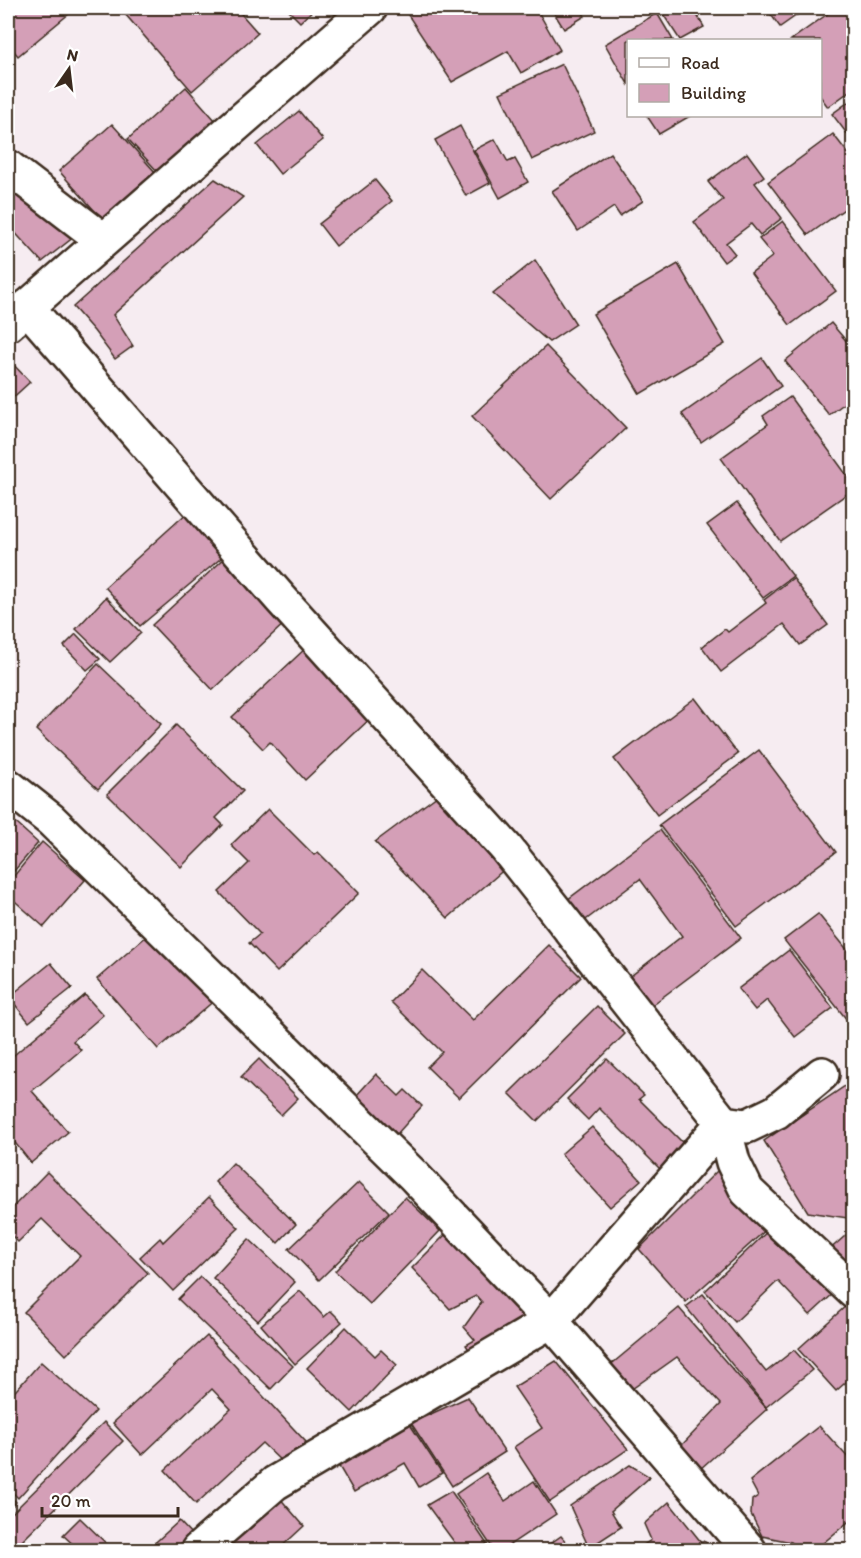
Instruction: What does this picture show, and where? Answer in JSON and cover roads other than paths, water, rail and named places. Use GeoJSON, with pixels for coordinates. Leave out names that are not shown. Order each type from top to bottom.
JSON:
{"type":"FeatureCollection","features":[{"type":"Feature","properties":{"kind":"street"},"geometry":{"type":"LineString","coordinates":[[370,8],[17,315],[280,598],[506,848],[723,1123],[733,1162],[747,1191],[854,1292]]}},
{"type":"Feature","properties":{"kind":"street"},"geometry":{"type":"LineString","coordinates":[[8,167],[103,240]]}},
{"type":"Feature","properties":{"kind":"street"},"geometry":{"type":"LineString","coordinates":[[8,786],[51,820],[413,1175],[551,1321],[749,1551]]}},
{"type":"Feature","properties":{"kind":"street"},"geometry":{"type":"LineString","coordinates":[[723,1123],[747,1126],[776,1112],[822,1074]]}},
{"type":"Feature","properties":{"kind":"street"},"geometry":{"type":"LineString","coordinates":[[198,1551],[275,1483],[551,1321],[723,1123]]}}]}
